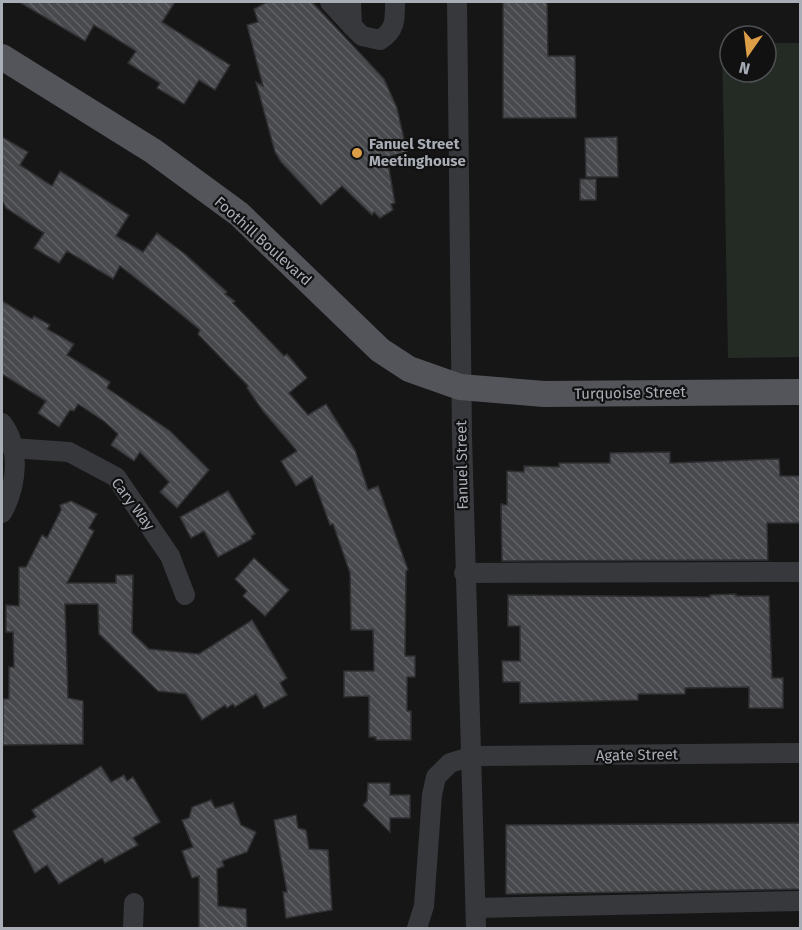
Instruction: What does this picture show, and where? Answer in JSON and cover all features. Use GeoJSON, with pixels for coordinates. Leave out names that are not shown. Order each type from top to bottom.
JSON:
{"type":"FeatureCollection","features":[{"type":"Feature","properties":{"kind":"main road","name":"Foothill Boulevard"},"geometry":{"type":"LineString","coordinates":[[2,57],[153,151],[239,214],[380,350],[410,369],[460,387]]}},
{"type":"Feature","properties":{"kind":"main road","name":"Turquoise Street"},"geometry":{"type":"LineString","coordinates":[[460,387],[544,394],[801,392]]}},
{"type":"Feature","properties":{"kind":"street"},"geometry":{"type":"LineString","coordinates":[[330,2],[362,36],[380,40],[390,34],[395,25],[395,2]]}},
{"type":"Feature","properties":{"kind":"street"},"geometry":{"type":"LineString","coordinates":[[351,2],[352,26]]}},
{"type":"Feature","properties":{"kind":"street","name":"Fanuel Street"},"geometry":{"type":"LineString","coordinates":[[457,2],[460,387],[476,928]]}},
{"type":"Feature","properties":{"kind":"street"},"geometry":{"type":"LineString","coordinates":[[2,423],[9,433],[15,474],[9,500],[2,513]]}},
{"type":"Feature","properties":{"kind":"street","name":"Cary Way"},"geometry":{"type":"LineString","coordinates":[[12,448],[69,452],[116,477],[170,556],[185,595]]}},
{"type":"Feature","properties":{"kind":"street"},"geometry":{"type":"LineString","coordinates":[[464,573],[801,572]]}},
{"type":"Feature","properties":{"kind":"street","name":"Agate Street"},"geometry":{"type":"LineString","coordinates":[[472,756],[801,753]]}},
{"type":"Feature","properties":{"kind":"street"},"geometry":{"type":"LineString","coordinates":[[417,928],[424,906],[432,795],[436,777],[450,763],[472,756]]}},
{"type":"Feature","properties":{"kind":"street"},"geometry":{"type":"LineString","coordinates":[[476,908],[801,901]]}},
{"type":"Feature","properties":{"kind":"street"},"geometry":{"type":"LineString","coordinates":[[133,928],[134,903]]}},
{"type":"Feature","properties":{"kind":"shaded area"},"geometry":{"type":"Polygon","coordinates":[[[778,43],[800,43],[800,357],[728,358],[723,84],[778,84],[778,43]]]}},
{"type":"Feature","properties":{"kind":"building"},"geometry":{"type":"Polygon","coordinates":[[[19,2],[175,2],[162,22],[230,65],[215,90],[199,80],[184,104],[157,88],[160,83],[128,63],[136,51],[94,25],[85,41],[19,2]]]}},
{"type":"Feature","properties":{"kind":"building"},"geometry":{"type":"Polygon","coordinates":[[[267,2],[312,2],[384,79],[397,108],[407,152],[387,157],[395,203],[391,204],[393,210],[380,218],[374,212],[372,215],[342,186],[321,205],[281,162],[275,152],[256,82],[263,86],[247,25],[258,22],[254,9],[267,2]]]}},
{"type":"Feature","properties":{"kind":"building"},"geometry":{"type":"Polygon","coordinates":[[[503,2],[547,2],[548,56],[575,56],[576,118],[503,118],[503,2]]]}},
{"type":"Feature","properties":{"kind":"building"},"geometry":{"type":"Polygon","coordinates":[[[2,137],[28,152],[20,165],[52,186],[60,171],[129,215],[116,236],[143,252],[157,233],[185,254],[227,292],[225,294],[235,301],[233,303],[284,356],[287,354],[307,378],[289,393],[308,415],[326,404],[355,450],[368,490],[378,486],[408,570],[406,571],[405,656],[415,656],[415,677],[407,677],[407,711],[411,711],[411,740],[376,740],[376,737],[369,737],[369,696],[344,697],[344,671],[374,671],[373,630],[351,630],[350,573],[333,524],[330,525],[312,476],[296,486],[281,461],[297,451],[263,411],[247,388],[248,386],[198,334],[200,330],[120,266],[113,279],[67,251],[59,263],[34,248],[44,233],[6,208],[2,200],[2,137]]]}},
{"type":"Feature","properties":{"kind":"building"},"geometry":{"type":"Polygon","coordinates":[[[617,137],[618,177],[586,177],[585,138],[617,137]]]}},
{"type":"Feature","properties":{"kind":"building"},"geometry":{"type":"Polygon","coordinates":[[[580,179],[596,179],[596,200],[580,200],[580,179]]]}},
{"type":"Feature","properties":{"kind":"building"},"geometry":{"type":"Polygon","coordinates":[[[2,301],[32,319],[34,316],[50,325],[47,329],[74,344],[67,355],[110,382],[107,388],[170,431],[209,470],[177,508],[160,492],[169,482],[140,452],[134,461],[111,445],[118,434],[105,422],[78,404],[74,411],[70,410],[59,427],[38,413],[46,401],[2,374],[2,301]]]}},
{"type":"Feature","properties":{"kind":"building"},"geometry":{"type":"Polygon","coordinates":[[[670,452],[670,463],[779,459],[780,476],[801,476],[801,523],[767,523],[768,560],[502,561],[501,504],[507,505],[507,471],[524,472],[524,466],[559,467],[559,463],[610,463],[610,453],[670,452]]]}},
{"type":"Feature","properties":{"kind":"building"},"geometry":{"type":"Polygon","coordinates":[[[228,491],[255,534],[251,536],[252,539],[218,557],[204,531],[191,538],[180,517],[228,491]]]}},
{"type":"Feature","properties":{"kind":"building"},"geometry":{"type":"Polygon","coordinates":[[[71,501],[97,514],[89,528],[94,531],[67,583],[116,583],[116,575],[133,575],[132,633],[149,649],[199,654],[252,620],[287,678],[280,683],[287,695],[264,708],[256,694],[235,707],[233,704],[227,708],[225,705],[202,720],[186,694],[158,691],[99,634],[98,604],[65,604],[68,698],[83,701],[83,744],[3,745],[3,699],[9,699],[9,667],[14,667],[13,632],[6,632],[6,605],[19,606],[19,567],[26,567],[42,535],[47,538],[61,510],[60,505],[71,501]]]}},
{"type":"Feature","properties":{"kind":"building"},"geometry":{"type":"Polygon","coordinates":[[[254,558],[289,590],[265,616],[243,596],[247,591],[235,579],[254,558]]]}},
{"type":"Feature","properties":{"kind":"building"},"geometry":{"type":"Polygon","coordinates":[[[736,594],[736,596],[769,596],[772,678],[783,678],[783,708],[749,708],[749,687],[685,688],[685,694],[638,694],[638,700],[520,703],[520,682],[503,682],[502,661],[520,661],[520,626],[508,626],[508,595],[710,597],[710,595],[736,594]]]}},
{"type":"Feature","properties":{"kind":"building"},"geometry":{"type":"Polygon","coordinates":[[[101,766],[111,782],[124,775],[127,781],[133,777],[160,822],[133,838],[138,845],[105,863],[102,858],[59,884],[47,865],[35,873],[13,831],[36,817],[32,810],[101,766]]]}},
{"type":"Feature","properties":{"kind":"building"},"geometry":{"type":"Polygon","coordinates":[[[368,783],[390,783],[390,795],[410,795],[410,818],[390,818],[390,832],[363,805],[367,801],[368,783]]]}},
{"type":"Feature","properties":{"kind":"building"},"geometry":{"type":"Polygon","coordinates":[[[211,800],[215,808],[233,803],[241,825],[256,832],[247,852],[222,861],[224,866],[217,869],[218,906],[246,909],[247,928],[199,928],[199,876],[192,878],[182,851],[193,847],[182,820],[189,818],[192,807],[211,800]]]}},
{"type":"Feature","properties":{"kind":"building"},"geometry":{"type":"Polygon","coordinates":[[[296,815],[298,828],[306,830],[309,849],[328,850],[332,910],[286,918],[283,892],[287,892],[274,820],[296,815]]]}},
{"type":"Feature","properties":{"kind":"building"},"geometry":{"type":"Polygon","coordinates":[[[801,823],[801,889],[506,894],[506,825],[801,823]]]}},
{"type":"Feature","properties":{"kind":"place","name":"Fanuel Street Meetinghouse"},"geometry":{"type":"Point","coordinates":[357,153]}}]}
